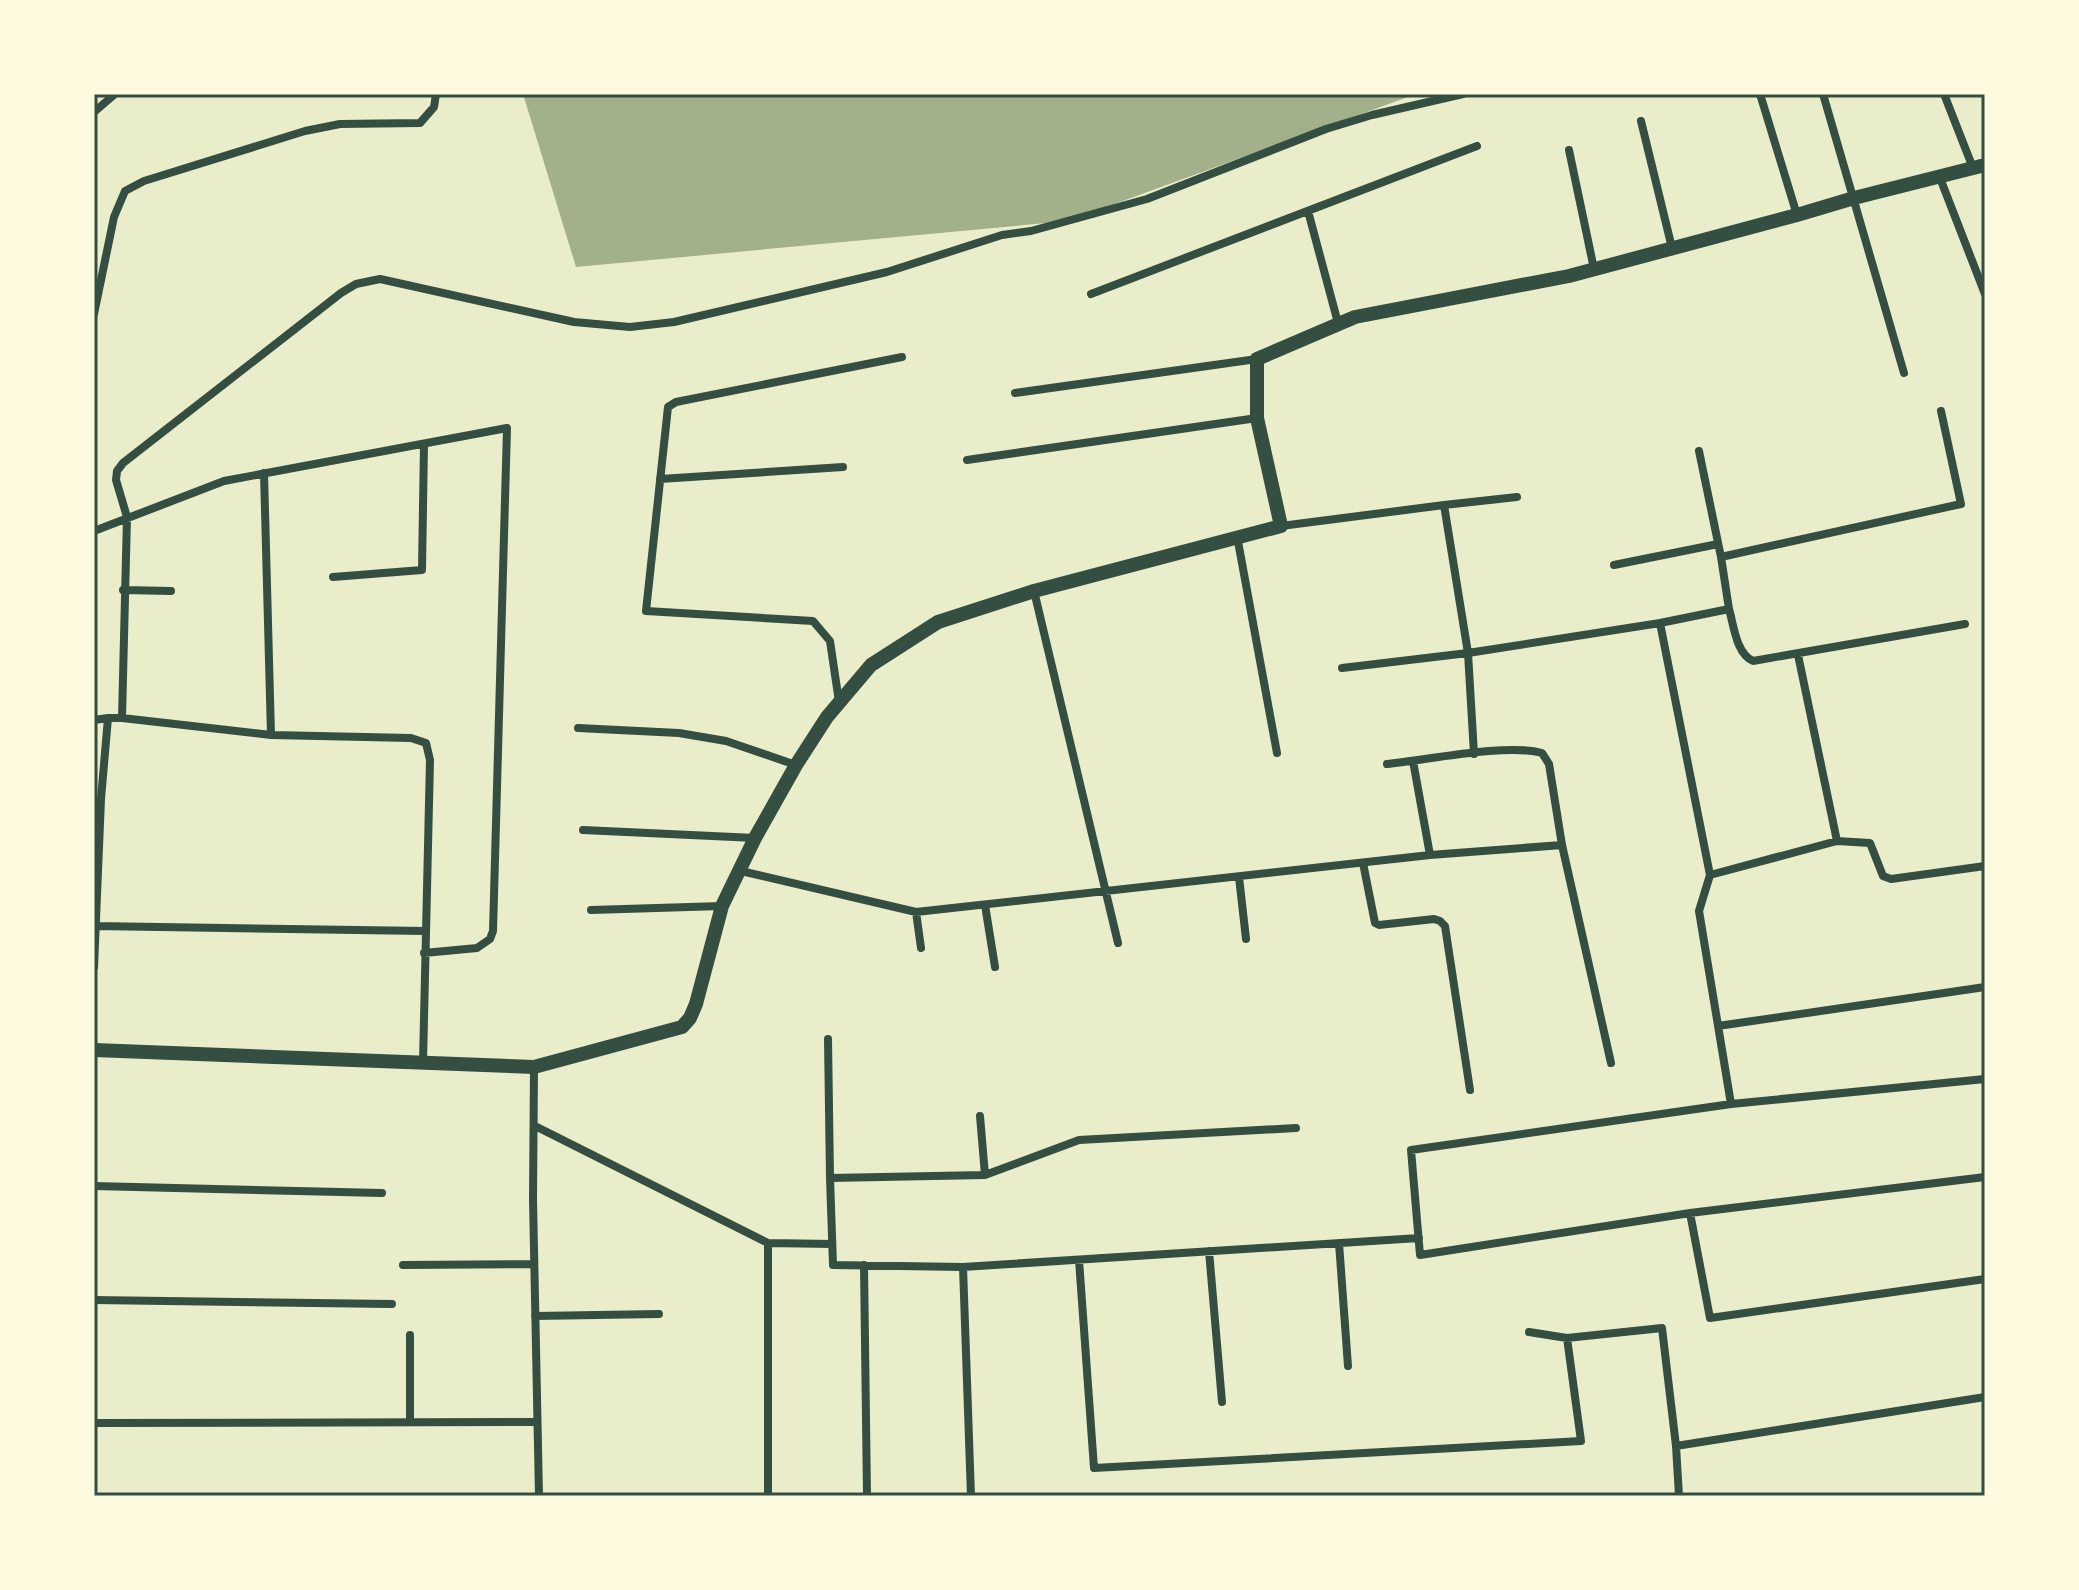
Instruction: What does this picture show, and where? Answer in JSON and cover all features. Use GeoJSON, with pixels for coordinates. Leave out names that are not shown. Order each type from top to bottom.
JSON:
{"type":"FeatureCollection","features":[{"type":"Feature","properties":{"kind":"street"},"geometry":{"type":"LineString","coordinates":[[94,112],[115,94]]}},
{"type":"Feature","properties":{"kind":"street"},"geometry":{"type":"LineString","coordinates":[[94,314],[114,217],[125,191],[144,181],[305,131],[340,124],[420,123],[434,107],[436,94]]}},
{"type":"Feature","properties":{"kind":"street"},"geometry":{"type":"LineString","coordinates":[[122,718],[127,517],[116,480],[117,471],[123,463],[341,293],[369,280],[399,282],[574,322],[630,327],[674,322],[887,272],[1002,235],[1031,231],[1147,199],[1326,129],[1463,94]]}},
{"type":"Feature","properties":{"kind":"street"},"geometry":{"type":"LineString","coordinates":[[1760,94],[1797,215]]}},
{"type":"Feature","properties":{"kind":"street"},"geometry":{"type":"LineString","coordinates":[[1823,94],[1904,373]]}},
{"type":"Feature","properties":{"kind":"street"},"geometry":{"type":"LineString","coordinates":[[1015,393],[1257,359],[1355,317],[1569,276],[1979,167],[1944,94]]}},
{"type":"Feature","properties":{"kind":"street"},"geometry":{"type":"LineString","coordinates":[[1641,121],[1672,248]]}},
{"type":"Feature","properties":{"kind":"street"},"geometry":{"type":"LineString","coordinates":[[1091,294],[1477,146]]}},
{"type":"Feature","properties":{"kind":"street"},"geometry":{"type":"LineString","coordinates":[[1569,150],[1594,269]]}},
{"type":"Feature","properties":{"kind":"street"},"geometry":{"type":"LineString","coordinates":[[1940,178],[1985,294]]}},
{"type":"Feature","properties":{"kind":"street"},"geometry":{"type":"LineString","coordinates":[[1308,211],[1338,323]]}},
{"type":"Feature","properties":{"kind":"street"},"geometry":{"type":"LineString","coordinates":[[839,703],[830,641],[813,621],[646,611],[668,407],[676,402],[902,357]]}},
{"type":"Feature","properties":{"kind":"street"},"geometry":{"type":"LineString","coordinates":[[1257,359],[1257,418],[1281,526]]}},
{"type":"Feature","properties":{"kind":"street"},"geometry":{"type":"LineString","coordinates":[[1721,557],[1961,504],[1941,411]]}},
{"type":"Feature","properties":{"kind":"street"},"geometry":{"type":"LineString","coordinates":[[967,460],[1257,418]]}},
{"type":"Feature","properties":{"kind":"street"},"geometry":{"type":"LineString","coordinates":[[94,531],[224,481],[507,428],[493,931],[490,939],[477,948],[424,953]]}},
{"type":"Feature","properties":{"kind":"street"},"geometry":{"type":"LineString","coordinates":[[333,577],[422,570],[424,444]]}},
{"type":"Feature","properties":{"kind":"street"},"geometry":{"type":"LineString","coordinates":[[1699,451],[1729,609],[1745,658],[1753,661],[1798,655],[1965,624]]}},
{"type":"Feature","properties":{"kind":"street"},"geometry":{"type":"LineString","coordinates":[[660,479],[843,467]]}},
{"type":"Feature","properties":{"kind":"street"},"geometry":{"type":"LineString","coordinates":[[264,473],[271,735]]}},
{"type":"Feature","properties":{"kind":"street"},"geometry":{"type":"LineString","coordinates":[[94,1050],[534,1067],[682,1027],[696,1004],[722,906],[796,765],[839,703],[871,665],[938,622],[1034,591],[1281,526],[1517,497]]}},
{"type":"Feature","properties":{"kind":"street"},"geometry":{"type":"LineString","coordinates":[[1444,505],[1468,653],[1474,754]]}},
{"type":"Feature","properties":{"kind":"street"},"geometry":{"type":"LineString","coordinates":[[1237,536],[1277,753]]}},
{"type":"Feature","properties":{"kind":"street"},"geometry":{"type":"LineString","coordinates":[[1614,565],[1718,544]]}},
{"type":"Feature","properties":{"kind":"street"},"geometry":{"type":"LineString","coordinates":[[123,590],[171,591]]}},
{"type":"Feature","properties":{"kind":"street"},"geometry":{"type":"LineString","coordinates":[[1034,591],[1118,943]]}},
{"type":"Feature","properties":{"kind":"street"},"geometry":{"type":"LineString","coordinates":[[1342,668],[1468,653],[1729,609]]}},
{"type":"Feature","properties":{"kind":"street"},"geometry":{"type":"LineString","coordinates":[[1660,623],[1710,875],[1699,911],[1731,1104]]}},
{"type":"Feature","properties":{"kind":"street"},"geometry":{"type":"LineString","coordinates":[[1798,655],[1837,841]]}},
{"type":"Feature","properties":{"kind":"street"},"geometry":{"type":"LineString","coordinates":[[94,967],[108,718]]}},
{"type":"Feature","properties":{"kind":"street"},"geometry":{"type":"LineString","coordinates":[[94,720],[122,718],[271,735],[411,738],[426,743],[430,760],[423,1062]]}},
{"type":"Feature","properties":{"kind":"street"},"geometry":{"type":"LineString","coordinates":[[578,728],[679,733],[726,741],[796,765]]}},
{"type":"Feature","properties":{"kind":"street"},"geometry":{"type":"LineString","coordinates":[[1387,764],[1474,754],[1533,750],[1542,753],[1549,764],[1562,845],[1611,1063]]}},
{"type":"Feature","properties":{"kind":"street"},"geometry":{"type":"LineString","coordinates":[[1413,761],[1430,855]]}},
{"type":"Feature","properties":{"kind":"street"},"geometry":{"type":"LineString","coordinates":[[583,830],[755,838]]}},
{"type":"Feature","properties":{"kind":"street"},"geometry":{"type":"LineString","coordinates":[[1710,875],[1837,841],[1870,843],[1883,876],[1891,879],[1985,866]]}},
{"type":"Feature","properties":{"kind":"street"},"geometry":{"type":"LineString","coordinates":[[741,871],[916,912],[1430,855],[1562,845]]}},
{"type":"Feature","properties":{"kind":"street"},"geometry":{"type":"LineString","coordinates":[[1363,863],[1375,923],[1434,919],[1445,926],[1470,1090]]}},
{"type":"Feature","properties":{"kind":"street"},"geometry":{"type":"LineString","coordinates":[[1239,877],[1246,939]]}},
{"type":"Feature","properties":{"kind":"street"},"geometry":{"type":"LineString","coordinates":[[985,905],[995,967]]}},
{"type":"Feature","properties":{"kind":"street"},"geometry":{"type":"LineString","coordinates":[[591,910],[722,906]]}},
{"type":"Feature","properties":{"kind":"street"},"geometry":{"type":"LineString","coordinates":[[916,912],[921,948]]}},
{"type":"Feature","properties":{"kind":"street"},"geometry":{"type":"LineString","coordinates":[[95,926],[425,931]]}},
{"type":"Feature","properties":{"kind":"street"},"geometry":{"type":"LineString","coordinates":[[1718,1026],[1985,987]]}},
{"type":"Feature","properties":{"kind":"street"},"geometry":{"type":"LineString","coordinates":[[828,1039],[833,1265],[963,1267],[1419,1238]]}},
{"type":"Feature","properties":{"kind":"street"},"geometry":{"type":"LineString","coordinates":[[534,1067],[539,1496]]}},
{"type":"Feature","properties":{"kind":"street"},"geometry":{"type":"LineString","coordinates":[[1985,1079],[1731,1104],[1411,1150],[1420,1255],[1690,1213],[1985,1177]]}},
{"type":"Feature","properties":{"kind":"street"},"geometry":{"type":"LineString","coordinates":[[980,1116],[985,1175]]}},
{"type":"Feature","properties":{"kind":"street"},"geometry":{"type":"LineString","coordinates":[[535,1126],[768,1243],[832,1244]]}},
{"type":"Feature","properties":{"kind":"street"},"geometry":{"type":"LineString","coordinates":[[830,1178],[985,1175],[1079,1140],[1296,1128]]}},
{"type":"Feature","properties":{"kind":"street"},"geometry":{"type":"LineString","coordinates":[[94,1186],[382,1193]]}},
{"type":"Feature","properties":{"kind":"street"},"geometry":{"type":"LineString","coordinates":[[1690,1213],[1710,1318],[1985,1279]]}},
{"type":"Feature","properties":{"kind":"street"},"geometry":{"type":"LineString","coordinates":[[768,1243],[768,1496]]}},
{"type":"Feature","properties":{"kind":"street"},"geometry":{"type":"LineString","coordinates":[[1339,1243],[1348,1366]]}},
{"type":"Feature","properties":{"kind":"street"},"geometry":{"type":"LineString","coordinates":[[1209,1251],[1222,1402]]}},
{"type":"Feature","properties":{"kind":"street"},"geometry":{"type":"LineString","coordinates":[[1079,1260],[1094,1468],[1581,1441],[1567,1338]]}},
{"type":"Feature","properties":{"kind":"street"},"geometry":{"type":"LineString","coordinates":[[403,1265],[534,1264]]}},
{"type":"Feature","properties":{"kind":"street"},"geometry":{"type":"LineString","coordinates":[[864,1265],[867,1496]]}},
{"type":"Feature","properties":{"kind":"street"},"geometry":{"type":"LineString","coordinates":[[963,1267],[971,1496]]}},
{"type":"Feature","properties":{"kind":"street"},"geometry":{"type":"LineString","coordinates":[[94,1300],[392,1304]]}},
{"type":"Feature","properties":{"kind":"street"},"geometry":{"type":"LineString","coordinates":[[535,1316],[659,1314]]}},
{"type":"Feature","properties":{"kind":"street"},"geometry":{"type":"LineString","coordinates":[[1529,1332],[1567,1338],[1662,1328],[1679,1496]]}},
{"type":"Feature","properties":{"kind":"street"},"geometry":{"type":"LineString","coordinates":[[410,1335],[410,1422]]}},
{"type":"Feature","properties":{"kind":"street"},"geometry":{"type":"LineString","coordinates":[[1676,1446],[1985,1397]]}},
{"type":"Feature","properties":{"kind":"street"},"geometry":{"type":"LineString","coordinates":[[94,1423],[537,1422]]}},
{"type":"Feature","properties":{"kind":"shaded area"},"geometry":{"type":"Polygon","coordinates":[[[523,94],[1416,94],[1068,221],[576,267],[523,94]]]}}]}
